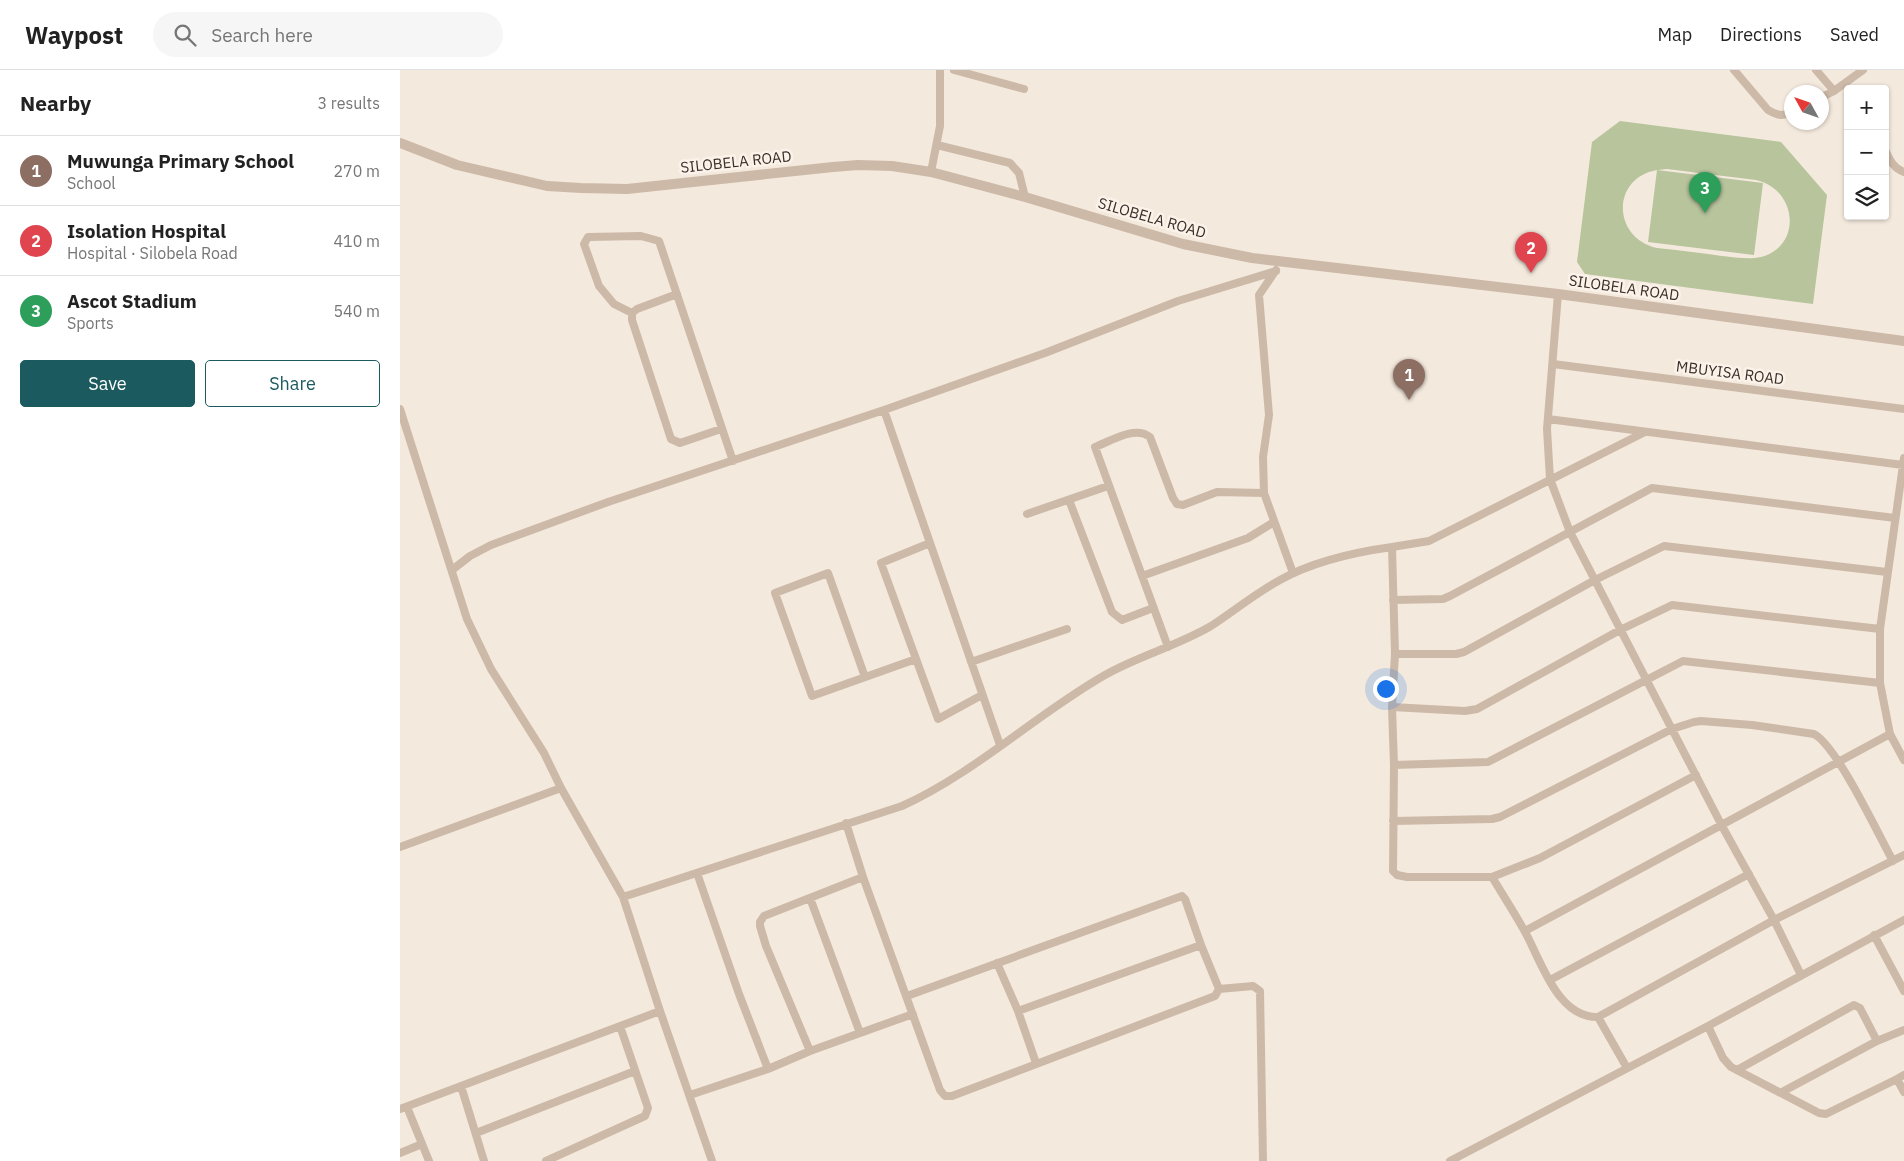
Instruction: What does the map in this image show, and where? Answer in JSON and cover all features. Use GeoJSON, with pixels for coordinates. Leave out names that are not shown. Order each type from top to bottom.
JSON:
{"type":"FeatureCollection","features":[{"type":"Feature","properties":{"kind":"street"},"geometry":{"type":"LineString","coordinates":[[932,172],[940,121],[940,70]]}},
{"type":"Feature","properties":{"kind":"street"},"geometry":{"type":"LineString","coordinates":[[954,70],[1024,89]]}},
{"type":"Feature","properties":{"kind":"street"},"geometry":{"type":"LineString","coordinates":[[1734,70],[1768,110],[1776,115],[1784,116]]}},
{"type":"Feature","properties":{"kind":"street"},"geometry":{"type":"LineString","coordinates":[[1816,70],[1834,91]]}},
{"type":"Feature","properties":{"kind":"street"},"geometry":{"type":"LineString","coordinates":[[1848,85],[1863,70]]}},
{"type":"Feature","properties":{"kind":"street"},"geometry":{"type":"LineString","coordinates":[[1829,94],[1844,88]]}},
{"type":"Feature","properties":{"kind":"street","name":"SILOBELA ROAD"},"geometry":{"type":"LineString","coordinates":[[400,143],[457,164],[548,186],[581,188],[627,189],[858,165],[892,166],[932,172],[1025,197],[1184,244],[1279,266],[1558,294],[1904,341]]}},
{"type":"Feature","properties":{"kind":"street"},"geometry":{"type":"LineString","coordinates":[[937,145],[1010,163],[1019,173],[1025,197]]}},
{"type":"Feature","properties":{"kind":"street"},"geometry":{"type":"LineString","coordinates":[[1889,159],[1892,165],[1904,172]]}},
{"type":"Feature","properties":{"kind":"street"},"geometry":{"type":"LineString","coordinates":[[632,313],[614,304],[599,286],[584,244],[588,237],[642,236],[658,241],[733,461]]}},
{"type":"Feature","properties":{"kind":"street"},"geometry":{"type":"LineString","coordinates":[[452,570],[470,556],[491,545],[608,502],[884,410],[1045,353],[1279,266]]}},
{"type":"Feature","properties":{"kind":"street"},"geometry":{"type":"LineString","coordinates":[[1279,266],[1259,295],[1270,415],[1263,457],[1264,493],[1293,573]]}},
{"type":"Feature","properties":{"kind":"street"},"geometry":{"type":"LineString","coordinates":[[632,313],[637,309],[677,294]]}},
{"type":"Feature","properties":{"kind":"street"},"geometry":{"type":"LineString","coordinates":[[1558,294],[1547,440],[1550,479],[1570,532],[1801,975]]}},
{"type":"Feature","properties":{"kind":"street"},"geometry":{"type":"LineString","coordinates":[[632,313],[632,320],[671,439],[680,443],[721,428]]}},
{"type":"Feature","properties":{"kind":"street","name":"MBUYISA ROAD"},"geometry":{"type":"LineString","coordinates":[[1553,364],[1904,409]]}},
{"type":"Feature","properties":{"kind":"street"},"geometry":{"type":"LineString","coordinates":[[400,409],[467,619],[491,669],[544,753],[561,788],[624,897],[660,1011],[712,1161]]}},
{"type":"Feature","properties":{"kind":"street"},"geometry":{"type":"LineString","coordinates":[[884,410],[1000,745]]}},
{"type":"Feature","properties":{"kind":"street"},"geometry":{"type":"LineString","coordinates":[[1548,419],[1645,432],[1904,461],[1880,629],[1880,683],[1890,734],[1904,760]]}},
{"type":"Feature","properties":{"kind":"street"},"geometry":{"type":"LineString","coordinates":[[1168,647],[1095,447],[1135,432],[1145,433],[1150,437],[1177,504],[1183,505],[1217,492],[1264,493]]}},
{"type":"Feature","properties":{"kind":"street"},"geometry":{"type":"LineString","coordinates":[[624,897],[846,823],[884,813],[918,799],[1105,675],[1209,627],[1280,579],[1342,556],[1429,541],[1645,432]]}},
{"type":"Feature","properties":{"kind":"street"},"geometry":{"type":"LineString","coordinates":[[1027,514],[1108,486]]}},
{"type":"Feature","properties":{"kind":"street"},"geometry":{"type":"LineString","coordinates":[[1393,600],[1443,599],[1655,488],[1895,518]]}},
{"type":"Feature","properties":{"kind":"street"},"geometry":{"type":"LineString","coordinates":[[1069,500],[1112,612],[1122,620],[1154,608]]}},
{"type":"Feature","properties":{"kind":"street"},"geometry":{"type":"LineString","coordinates":[[1142,576],[1248,538],[1274,522]]}},
{"type":"Feature","properties":{"kind":"street"},"geometry":{"type":"LineString","coordinates":[[930,543],[881,563],[938,718],[982,694]]}},
{"type":"Feature","properties":{"kind":"street"},"geometry":{"type":"LineString","coordinates":[[1395,654],[1456,654],[1464,652],[1595,580],[1660,548],[1668,546],[1887,572]]}},
{"type":"Feature","properties":{"kind":"street"},"geometry":{"type":"LineString","coordinates":[[1392,547],[1395,654],[1392,707],[1393,821],[1394,871],[1397,875],[1492,877],[1540,858],[1696,775]]}},
{"type":"Feature","properties":{"kind":"street"},"geometry":{"type":"LineString","coordinates":[[865,677],[828,574],[775,593],[812,696],[916,659]]}},
{"type":"Feature","properties":{"kind":"street"},"geometry":{"type":"LineString","coordinates":[[1392,707],[1465,711],[1477,709],[1620,630],[1672,605],[1880,629]]}},
{"type":"Feature","properties":{"kind":"street"},"geometry":{"type":"LineString","coordinates":[[971,662],[1067,629]]}},
{"type":"Feature","properties":{"kind":"street"},"geometry":{"type":"LineString","coordinates":[[1394,765],[1488,762],[1683,661],[1880,683]]}},
{"type":"Feature","properties":{"kind":"street"},"geometry":{"type":"LineString","coordinates":[[1393,821],[1492,819],[1500,817],[1672,729],[1701,721],[1752,725],[1819,736],[1839,761],[1892,861]]}},
{"type":"Feature","properties":{"kind":"street"},"geometry":{"type":"LineString","coordinates":[[1525,932],[1890,734]]}},
{"type":"Feature","properties":{"kind":"street"},"geometry":{"type":"LineString","coordinates":[[400,847],[561,788]]}},
{"type":"Feature","properties":{"kind":"street"},"geometry":{"type":"LineString","coordinates":[[846,823],[940,1090],[945,1096],[952,1096],[1215,996],[1219,989]]}},
{"type":"Feature","properties":{"kind":"street"},"geometry":{"type":"LineString","coordinates":[[1492,877],[1563,1000],[1572,1010],[1582,1015],[1598,1017],[1774,920],[1904,855]]}},
{"type":"Feature","properties":{"kind":"street"},"geometry":{"type":"LineString","coordinates":[[697,873],[739,994],[768,1069]]}},
{"type":"Feature","properties":{"kind":"street"},"geometry":{"type":"LineString","coordinates":[[1550,980],[1749,874]]}},
{"type":"Feature","properties":{"kind":"street"},"geometry":{"type":"LineString","coordinates":[[810,1051],[766,946],[760,922],[764,916],[864,877]]}},
{"type":"Feature","properties":{"kind":"street"},"geometry":{"type":"LineString","coordinates":[[907,996],[1182,896],[1185,899],[1200,945],[1219,989]]}},
{"type":"Feature","properties":{"kind":"street"},"geometry":{"type":"LineString","coordinates":[[810,898],[860,1034]]}},
{"type":"Feature","properties":{"kind":"street"},"geometry":{"type":"LineString","coordinates":[[1450,1161],[1708,1026],[1904,920]]}},
{"type":"Feature","properties":{"kind":"street"},"geometry":{"type":"LineString","coordinates":[[1874,935],[1902,981],[1904,991]]}},
{"type":"Feature","properties":{"kind":"street"},"geometry":{"type":"LineString","coordinates":[[1018,1011],[1200,945]]}},
{"type":"Feature","properties":{"kind":"street"},"geometry":{"type":"LineString","coordinates":[[997,963],[1018,1011],[1036,1063]]}},
{"type":"Feature","properties":{"kind":"street"},"geometry":{"type":"LineString","coordinates":[[1219,989],[1253,986],[1260,991],[1263,1161]]}},
{"type":"Feature","properties":{"kind":"street"},"geometry":{"type":"LineString","coordinates":[[1737,1070],[1854,1005],[1860,1008],[1878,1042]]}},
{"type":"Feature","properties":{"kind":"street"},"geometry":{"type":"LineString","coordinates":[[429,1161],[404,1108],[660,1011]]}},
{"type":"Feature","properties":{"kind":"street"},"geometry":{"type":"LineString","coordinates":[[690,1095],[768,1069],[810,1051],[913,1014]]}},
{"type":"Feature","properties":{"kind":"street"},"geometry":{"type":"LineString","coordinates":[[1598,1017],[1627,1068]]}},
{"type":"Feature","properties":{"kind":"street"},"geometry":{"type":"LineString","coordinates":[[546,1161],[644,1116],[648,1108],[620,1026]]}},
{"type":"Feature","properties":{"kind":"street"},"geometry":{"type":"LineString","coordinates":[[1708,1026],[1723,1058],[1737,1070],[1819,1113],[1826,1114],[1900,1077],[1904,1092]]}},
{"type":"Feature","properties":{"kind":"street"},"geometry":{"type":"LineString","coordinates":[[1782,1092],[1904,1030]]}},
{"type":"Feature","properties":{"kind":"street"},"geometry":{"type":"LineString","coordinates":[[476,1134],[635,1071]]}},
{"type":"Feature","properties":{"kind":"street"},"geometry":{"type":"LineString","coordinates":[[461,1086],[484,1161]]}},
{"type":"Feature","properties":{"kind":"street"},"geometry":{"type":"LineString","coordinates":[[400,1153],[422,1144]]}},
{"type":"Feature","properties":{"kind":"green space"},"geometry":{"type":"Polygon","coordinates":[[[1620,121],[1781,142],[1827,195],[1813,304],[1585,274],[1577,262],[1592,142],[1620,121]],[[1667,169],[1642,175],[1631,184],[1625,196],[1623,208],[1625,221],[1632,233],[1642,242],[1657,248],[1751,258],[1761,257],[1775,251],[1784,242],[1789,230],[1790,218],[1787,205],[1780,194],[1770,185],[1756,180],[1667,169]]]}},
{"type":"Feature","properties":{"kind":"green space"},"geometry":{"type":"Polygon","coordinates":[[[1657,170],[1763,183],[1754,255],[1648,242],[1657,170]]]}},
{"type":"Feature","properties":{"kind":"place","name":"Ascot Stadium"},"geometry":{"type":"Point","coordinates":[1705,213]}},
{"type":"Feature","properties":{"kind":"place","name":"Isolation Hospital"},"geometry":{"type":"Point","coordinates":[1531,273]}},
{"type":"Feature","properties":{"kind":"place","name":"Muwunga Primary School"},"geometry":{"type":"Point","coordinates":[1409,400]}}]}
